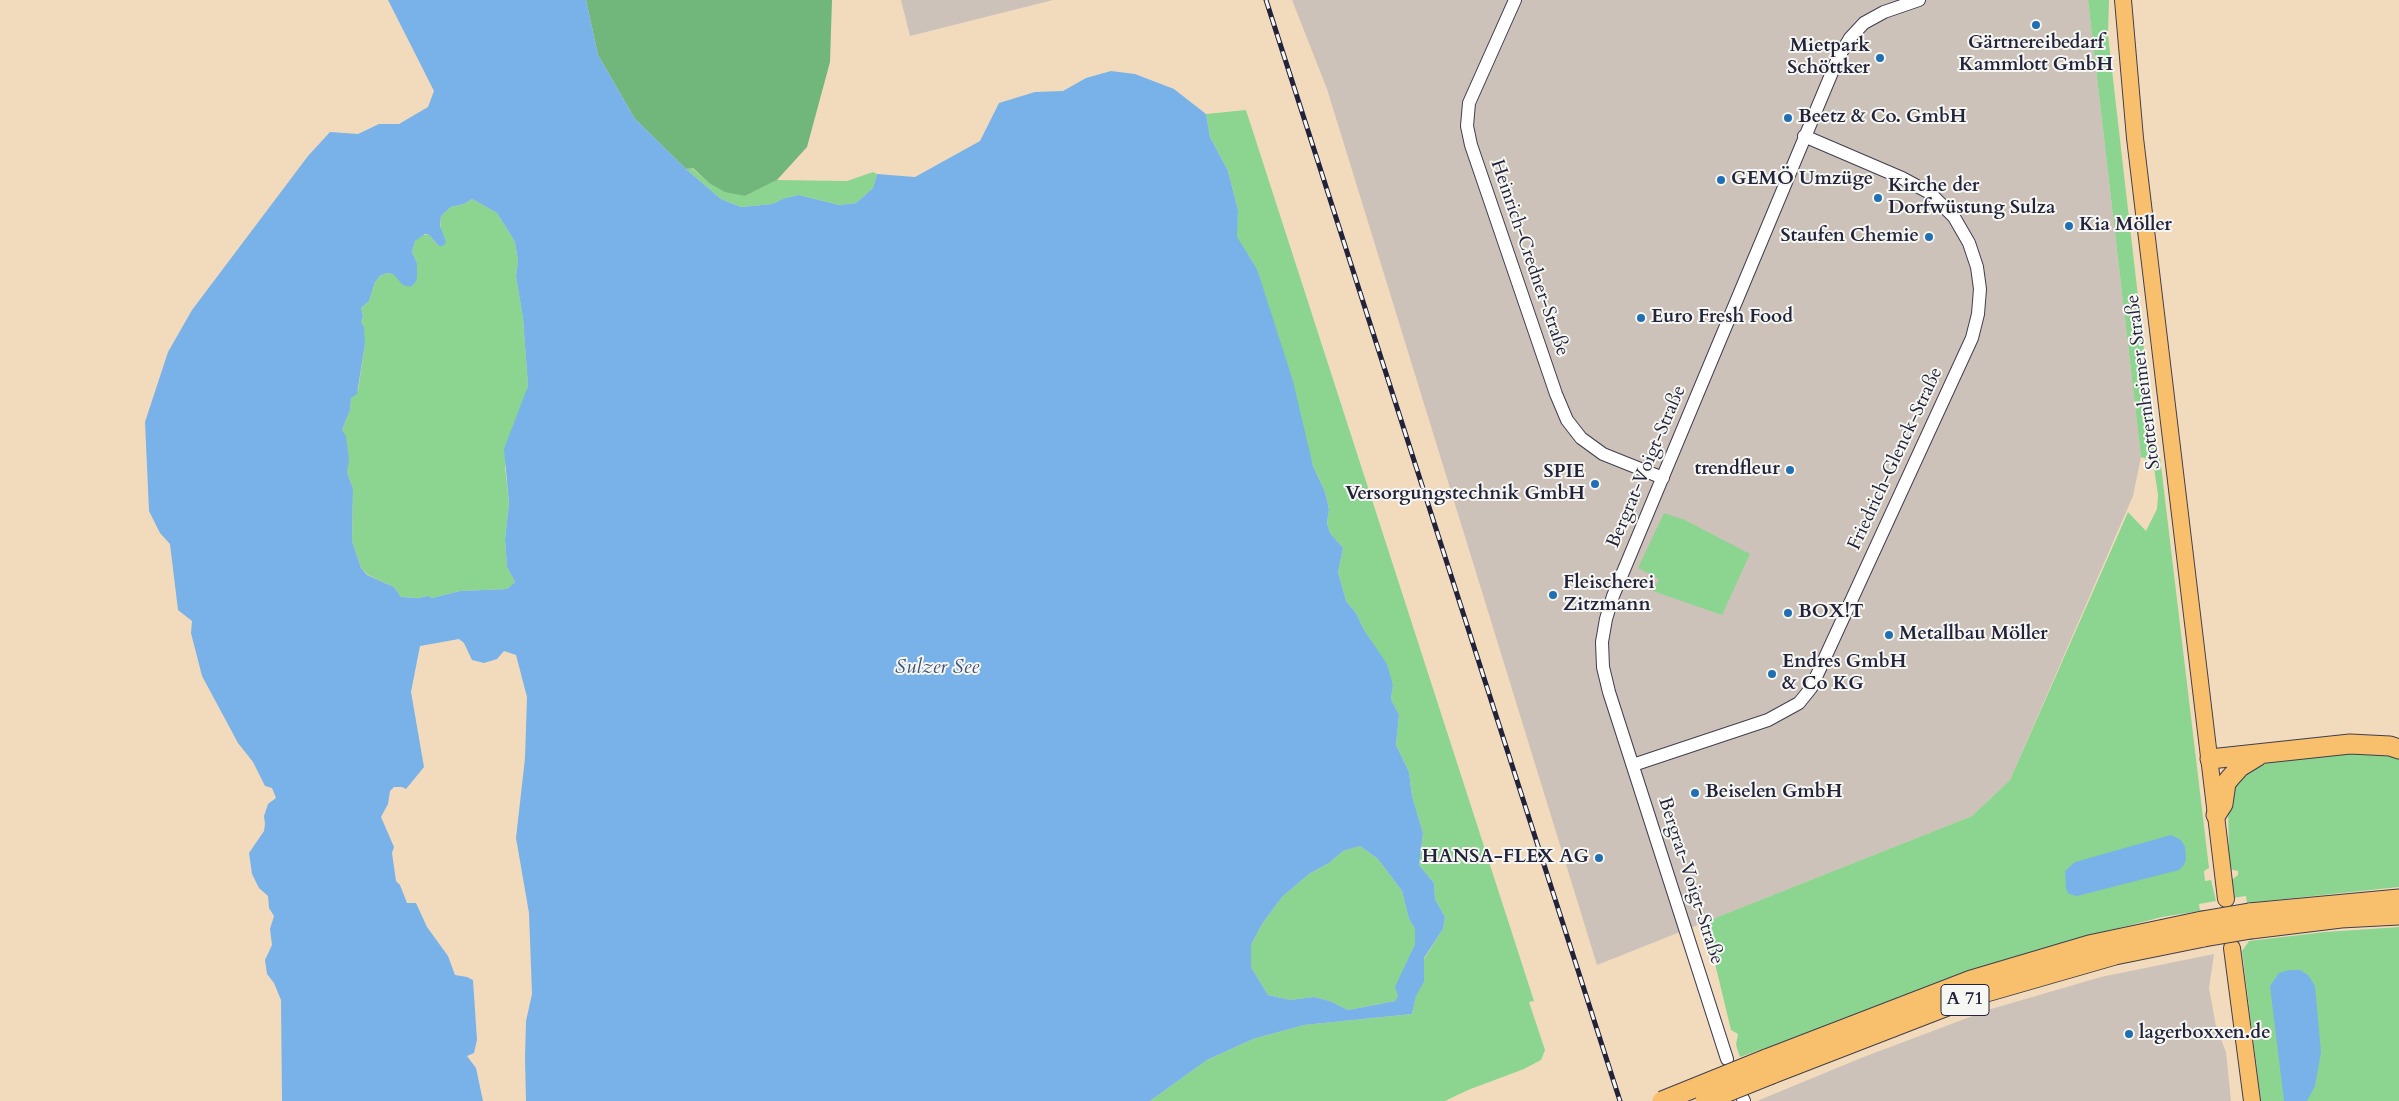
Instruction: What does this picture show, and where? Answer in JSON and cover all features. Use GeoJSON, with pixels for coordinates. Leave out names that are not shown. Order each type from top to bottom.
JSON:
{"type":"FeatureCollection","features":[{"type":"Feature","properties":{"kind":"highway"},"geometry":{"type":"LineString","coordinates":[[2210,759],[2350,744],[2390,746],[2399,749]]}},
{"type":"Feature","properties":{"kind":"highway"},"geometry":{"type":"LineString","coordinates":[[2216,814],[2223,804],[2225,788],[2231,777],[2240,767],[2260,755]]}},
{"type":"Feature","properties":{"kind":"highway","name":"A 71"},"geometry":{"type":"LineString","coordinates":[[1704,1101],[1769,1067],[1971,980],[2089,945],[2203,929],[2395,897]]}},
{"type":"Feature","properties":{"kind":"highway","name":"A 71"},"geometry":{"type":"LineString","coordinates":[[2250,921],[2399,915]]}},
{"type":"Feature","properties":{"kind":"highway","name":"A 71"},"geometry":{"type":"LineString","coordinates":[[1662,1101],[1769,1067]]}},
{"type":"Feature","properties":{"kind":"main road","name":"Stotternheimer Straße"},"geometry":{"type":"LineString","coordinates":[[2123,0],[2135,138],[2226,899]]}},
{"type":"Feature","properties":{"kind":"main road"},"geometry":{"type":"LineString","coordinates":[[2232,948],[2252,1101]]}},
{"type":"Feature","properties":{"kind":"street","name":"Heinrich-Credner-Straße"},"geometry":{"type":"LineString","coordinates":[[1515,0],[1469,103],[1467,126],[1471,144],[1556,394],[1567,420],[1581,438],[1602,454],[1663,478]]}},
{"type":"Feature","properties":{"kind":"street","name":"Bergrat-Voigt-Straße"},"geometry":{"type":"LineString","coordinates":[[1727,1059],[1604,674],[1602,642],[1613,596],[1838,58],[1850,38],[1864,23],[1874,16],[1919,0]]}},
{"type":"Feature","properties":{"kind":"street","name":"Friedrich-Glenck-Straße"},"geometry":{"type":"LineString","coordinates":[[1634,765],[1768,720],[1799,703],[1811,688],[1965,354],[1978,314],[1980,289],[1977,267],[1969,242],[1954,217],[1930,193],[1902,178],[1804,136]]}},
{"type":"Feature","properties":{"kind":"shaded area"},"geometry":{"type":"Polygon","coordinates":[[[901,0],[1053,0],[910,36],[901,0]]]}},
{"type":"Feature","properties":{"kind":"shaded area"},"geometry":{"type":"Polygon","coordinates":[[[1292,0],[2088,0],[2141,457],[2133,496],[2010,780],[1972,816],[1597,965],[1327,89],[1292,0]]]}},
{"type":"Feature","properties":{"kind":"shaded area"},"geometry":{"type":"Polygon","coordinates":[[[2214,954],[2209,988],[2216,1026],[2226,1052],[2231,1101],[1757,1101],[1861,1058],[1991,1009],[2101,977],[2214,954]]]}},
{"type":"Feature","properties":{"kind":"green space"},"geometry":{"type":"Polygon","coordinates":[[[586,0],[832,0],[830,62],[807,147],[777,180],[745,196],[725,192],[709,183],[693,168],[686,169],[635,119],[598,55],[586,0]]]}},
{"type":"Feature","properties":{"kind":"green space"},"geometry":{"type":"Polygon","coordinates":[[[2088,0],[2109,0],[2108,35],[2157,462],[2160,457],[2209,868],[2204,871],[2205,881],[2211,880],[2216,901],[2199,904],[2200,911],[2162,917],[2065,942],[1966,972],[1763,1051],[1762,1049],[1740,1057],[1736,1045],[1738,1034],[1731,1030],[1705,922],[1972,816],[2010,780],[2128,512],[2146,531],[2157,509],[2158,495],[2153,461],[2141,457],[2088,0]]]}},
{"type":"Feature","properties":{"kind":"green space"},"geometry":{"type":"Polygon","coordinates":[[[1246,110],[1534,1001],[1529,1002],[1545,1050],[1541,1060],[1524,1069],[1468,1090],[1445,1101],[1150,1101],[1207,1060],[1253,1039],[1304,1025],[1412,1014],[1416,995],[1424,982],[1424,959],[1443,929],[1445,917],[1435,899],[1434,883],[1419,865],[1423,833],[1412,796],[1409,772],[1396,745],[1399,715],[1391,699],[1393,685],[1386,664],[1364,630],[1356,613],[1346,601],[1338,572],[1343,548],[1330,533],[1327,523],[1329,509],[1325,492],[1313,466],[1257,269],[1236,237],[1238,210],[1228,171],[1210,137],[1206,114],[1246,110]]]}},
{"type":"Feature","properties":{"kind":"green space"},"geometry":{"type":"Polygon","coordinates":[[[692,168],[709,183],[745,196],[777,180],[847,181],[873,172],[877,174],[873,188],[856,203],[839,205],[799,195],[785,198],[772,204],[741,207],[721,199],[686,169],[692,168]]]}},
{"type":"Feature","properties":{"kind":"green space"},"geometry":{"type":"Polygon","coordinates":[[[472,199],[497,213],[515,242],[518,261],[516,277],[523,318],[528,386],[505,467],[509,503],[505,539],[507,567],[515,582],[507,589],[460,591],[432,598],[428,596],[418,598],[401,597],[394,587],[368,575],[361,568],[352,541],[353,489],[347,472],[342,430],[350,410],[351,397],[358,390],[365,344],[361,323],[363,316],[361,308],[369,301],[375,282],[380,276],[387,273],[417,278],[417,263],[412,252],[415,241],[421,235],[429,235],[439,246],[441,216],[451,207],[464,204],[472,199]]]}},
{"type":"Feature","properties":{"kind":"green space"},"geometry":{"type":"Polygon","coordinates":[[[1664,513],[1685,520],[1750,554],[1722,615],[1653,591],[1659,579],[1638,568],[1664,513]]]}},
{"type":"Feature","properties":{"kind":"green space"},"geometry":{"type":"Polygon","coordinates":[[[2332,751],[2399,755],[2399,887],[2247,903],[2246,896],[2232,898],[2230,881],[2238,875],[2238,871],[2229,869],[2228,798],[2230,789],[2252,766],[2332,751]]]}},
{"type":"Feature","properties":{"kind":"green space"},"geometry":{"type":"Polygon","coordinates":[[[1360,846],[1378,859],[1402,891],[1409,919],[1415,929],[1415,944],[1396,987],[1398,996],[1395,1001],[1348,1010],[1330,1001],[1314,997],[1290,1000],[1268,995],[1251,967],[1251,945],[1262,924],[1282,897],[1309,874],[1329,863],[1343,851],[1360,846]]]}},
{"type":"Feature","properties":{"kind":"green space"},"geometry":{"type":"Polygon","coordinates":[[[2399,927],[2399,1101],[2261,1101],[2242,951],[2249,941],[2325,932],[2399,927]]]}},
{"type":"Feature","properties":{"kind":"water","name":"Sulzer See"},"geometry":{"type":"Polygon","coordinates":[[[388,0],[586,0],[598,55],[635,119],[686,169],[721,199],[741,207],[772,204],[785,198],[799,195],[839,205],[856,203],[873,188],[877,174],[915,177],[980,141],[999,103],[1035,92],[1063,91],[1086,78],[1111,71],[1135,74],[1174,89],[1206,114],[1210,137],[1228,171],[1238,210],[1237,237],[1257,269],[1293,381],[1313,466],[1325,492],[1329,509],[1327,523],[1330,533],[1343,548],[1338,572],[1346,601],[1356,613],[1364,630],[1387,664],[1393,685],[1391,699],[1399,715],[1396,745],[1409,772],[1412,796],[1423,833],[1419,865],[1434,883],[1435,899],[1445,917],[1443,929],[1424,958],[1424,982],[1416,996],[1412,1014],[1304,1025],[1253,1039],[1207,1060],[1150,1101],[526,1101],[526,1021],[532,994],[529,913],[516,838],[525,758],[527,697],[516,655],[504,651],[497,659],[484,663],[472,660],[464,643],[459,639],[420,646],[411,692],[424,767],[406,789],[394,787],[390,791],[388,804],[381,817],[394,847],[392,853],[396,881],[400,885],[407,903],[416,903],[427,927],[448,956],[455,975],[473,980],[477,1040],[474,1053],[467,1056],[476,1068],[483,1101],[282,1101],[281,1000],[274,983],[267,974],[265,960],[272,945],[270,929],[274,916],[269,908],[268,896],[259,888],[252,874],[249,853],[264,831],[264,816],[268,804],[276,798],[272,788],[265,786],[253,762],[238,743],[202,676],[191,633],[192,621],[178,610],[170,544],[160,533],[149,511],[145,422],[168,352],[192,310],[308,156],[330,132],[358,134],[379,124],[399,124],[428,107],[434,91],[388,0]],[[472,199],[464,204],[451,207],[441,216],[440,226],[446,242],[443,246],[439,246],[429,235],[425,234],[415,241],[412,252],[417,263],[415,283],[410,287],[403,285],[393,274],[387,273],[380,276],[375,282],[369,301],[361,308],[363,316],[361,323],[364,327],[365,344],[357,394],[351,398],[350,410],[342,430],[346,436],[349,460],[347,472],[353,489],[352,541],[361,568],[367,575],[394,587],[401,597],[418,598],[428,596],[432,598],[460,591],[507,589],[515,582],[507,567],[505,539],[509,503],[504,449],[528,386],[523,318],[516,277],[518,261],[515,242],[497,213],[472,199]],[[1360,846],[1343,851],[1329,863],[1309,874],[1282,897],[1262,924],[1251,945],[1251,967],[1268,995],[1290,1000],[1314,997],[1330,1001],[1348,1010],[1395,1001],[1398,996],[1395,987],[1415,944],[1415,929],[1409,919],[1402,891],[1378,859],[1360,846]]]}},
{"type":"Feature","properties":{"kind":"water"},"geometry":{"type":"Polygon","coordinates":[[[2171,835],[2181,840],[2185,847],[2186,859],[2184,865],[2179,870],[2077,896],[2069,894],[2066,889],[2065,871],[2075,862],[2171,835]]]}},
{"type":"Feature","properties":{"kind":"water"},"geometry":{"type":"Polygon","coordinates":[[[2289,970],[2300,970],[2308,975],[2315,986],[2321,1052],[2315,1086],[2307,1101],[2284,1101],[2270,986],[2279,973],[2289,970]]]}},
{"type":"Feature","properties":{"kind":"railway"},"geometry":{"type":"LineString","coordinates":[[1266,0],[1620,1101]]}},
{"type":"Feature","properties":{"kind":"place","name":"Gärtnereibedarf Kammlott GmbH"},"geometry":{"type":"Point","coordinates":[2036,25]}},
{"type":"Feature","properties":{"kind":"place","name":"Mietpark Schöttker"},"geometry":{"type":"Point","coordinates":[1880,58]}},
{"type":"Feature","properties":{"kind":"place","name":"Beetz & Co. GmbH"},"geometry":{"type":"Point","coordinates":[1788,118]}},
{"type":"Feature","properties":{"kind":"place","name":"GEMÖ Umzüge"},"geometry":{"type":"Point","coordinates":[1721,180]}},
{"type":"Feature","properties":{"kind":"place","name":"Kirche der Dorfwüstung Sulza"},"geometry":{"type":"Point","coordinates":[1878,198]}},
{"type":"Feature","properties":{"kind":"place","name":"Kia Möller"},"geometry":{"type":"Point","coordinates":[2069,226]}},
{"type":"Feature","properties":{"kind":"place","name":"Staufen Chemie"},"geometry":{"type":"Point","coordinates":[1929,237]}},
{"type":"Feature","properties":{"kind":"place","name":"Euro Fresh Food"},"geometry":{"type":"Point","coordinates":[1641,318]}},
{"type":"Feature","properties":{"kind":"place","name":"trendfleur"},"geometry":{"type":"Point","coordinates":[1790,470]}},
{"type":"Feature","properties":{"kind":"place","name":"SPIE Versorgungstechnik GmbH"},"geometry":{"type":"Point","coordinates":[1595,484]}},
{"type":"Feature","properties":{"kind":"place","name":"Fleischerei Zitzmann"},"geometry":{"type":"Point","coordinates":[1553,595]}},
{"type":"Feature","properties":{"kind":"place","name":"BOX!T"},"geometry":{"type":"Point","coordinates":[1788,613]}},
{"type":"Feature","properties":{"kind":"place","name":"Metallbau Möller"},"geometry":{"type":"Point","coordinates":[1889,635]}},
{"type":"Feature","properties":{"kind":"place","name":"Endres GmbH & Co KG"},"geometry":{"type":"Point","coordinates":[1772,674]}},
{"type":"Feature","properties":{"kind":"place","name":"Beiselen GmbH"},"geometry":{"type":"Point","coordinates":[1695,793]}},
{"type":"Feature","properties":{"kind":"place","name":"HANSA-FLEX AG"},"geometry":{"type":"Point","coordinates":[1599,858]}},
{"type":"Feature","properties":{"kind":"place","name":"lagerboxxen.de"},"geometry":{"type":"Point","coordinates":[2129,1034]}}]}
